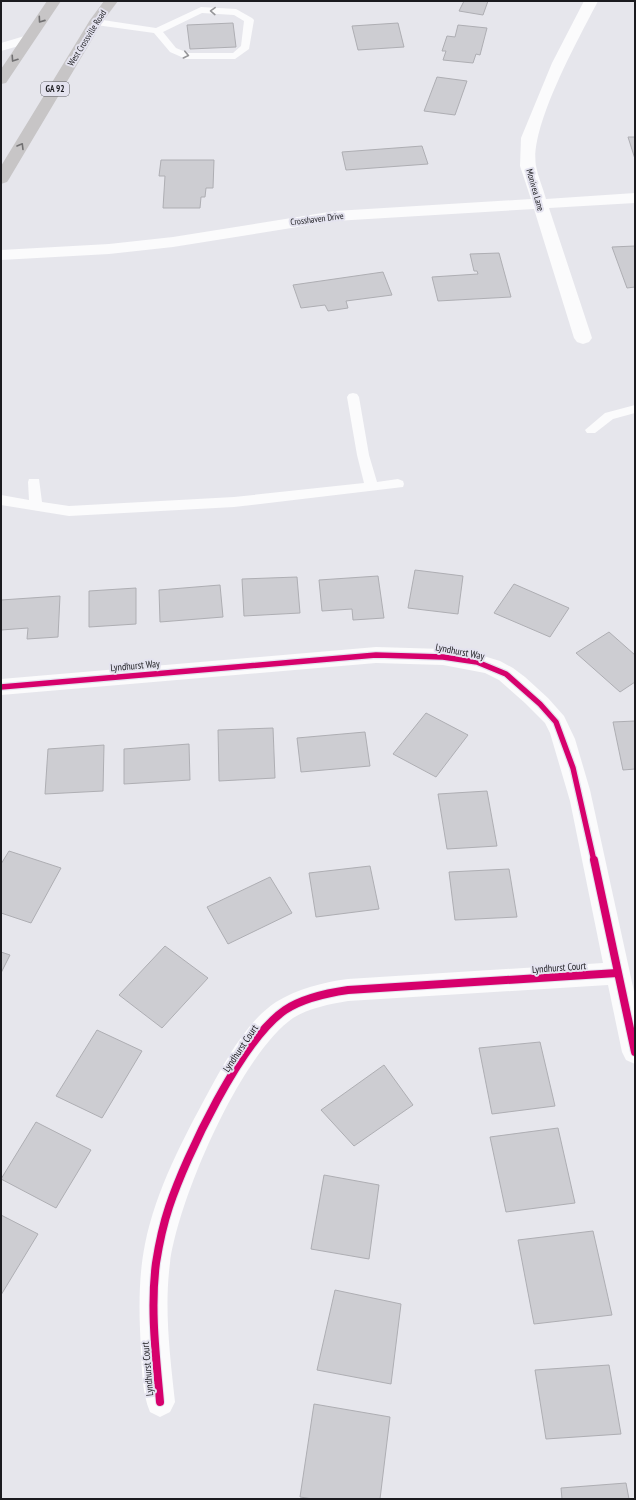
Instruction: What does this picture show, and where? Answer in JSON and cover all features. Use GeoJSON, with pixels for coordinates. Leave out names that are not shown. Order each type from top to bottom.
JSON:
{"type":"FeatureCollection","features":[{"type":"Feature","properties":{"kind":"main road"},"geometry":{"type":"LineString","coordinates":[[1,80],[54,1]]}},
{"type":"Feature","properties":{"kind":"main road","name":"West Crossville Road"},"geometry":{"type":"LineString","coordinates":[[1,179],[96,22],[111,1]]}},
{"type":"Feature","properties":{"kind":"street","name":"Monivea Lane"},"geometry":{"type":"LineString","coordinates":[[584,338],[528,166],[529,138],[559,63],[591,1]]}},
{"type":"Feature","properties":{"kind":"street"},"geometry":{"type":"LineString","coordinates":[[1,47],[28,39]]}},
{"type":"Feature","properties":{"kind":"street","name":"Crosshaven Drive"},"geometry":{"type":"LineString","coordinates":[[1,255],[109,249],[173,242],[335,216],[635,198]]}},
{"type":"Feature","properties":{"kind":"street","name":"Lyndhurst Way"},"geometry":{"type":"LineString","coordinates":[[1,687],[376,655],[429,655],[483,665],[505,674],[523,688],[556,721],[567,747],[583,806],[617,973],[635,1052]]}},
{"type":"Feature","properties":{"kind":"street","name":"Lyndhurst Court"},"geometry":{"type":"LineString","coordinates":[[160,1402],[154,1335],[155,1283],[159,1245],[177,1185],[218,1102],[245,1055],[267,1027],[285,1011],[321,994],[348,990],[617,973]]}},
{"type":"Feature","properties":{"kind":"lane"},"geometry":{"type":"LineString","coordinates":[[96,22],[157,31],[201,10],[236,12],[249,20],[246,48],[235,56],[186,56],[173,50],[157,31]]}},
{"type":"Feature","properties":{"kind":"lane"},"geometry":{"type":"LineString","coordinates":[[354,397],[363,455],[372,487]]}},
{"type":"Feature","properties":{"kind":"lane"},"geometry":{"type":"LineString","coordinates":[[591,430],[609,416],[635,409]]}},
{"type":"Feature","properties":{"kind":"lane"},"geometry":{"type":"LineString","coordinates":[[34,482],[36,507]]}},
{"type":"Feature","properties":{"kind":"lane"},"geometry":{"type":"LineString","coordinates":[[1,500],[36,507],[69,511],[234,502],[398,484]]}},
{"type":"Feature","properties":{"kind":"building"},"geometry":{"type":"Polygon","coordinates":[[[464,1],[488,1],[483,15],[459,11],[464,1]]]}},
{"type":"Feature","properties":{"kind":"building"},"geometry":{"type":"Polygon","coordinates":[[[233,23],[236,47],[190,49],[187,25],[233,23]]]}},
{"type":"Feature","properties":{"kind":"building"},"geometry":{"type":"Polygon","coordinates":[[[398,23],[404,47],[358,50],[352,26],[398,23]]]}},
{"type":"Feature","properties":{"kind":"building"},"geometry":{"type":"Polygon","coordinates":[[[458,25],[487,28],[480,55],[476,54],[473,63],[443,60],[446,51],[442,51],[447,36],[455,37],[458,25]]]}},
{"type":"Feature","properties":{"kind":"building"},"geometry":{"type":"Polygon","coordinates":[[[437,77],[467,81],[455,115],[424,111],[437,77]]]}},
{"type":"Feature","properties":{"kind":"building"},"geometry":{"type":"Polygon","coordinates":[[[628,137],[635,137],[635,159],[628,137]]]}},
{"type":"Feature","properties":{"kind":"building"},"geometry":{"type":"Polygon","coordinates":[[[422,146],[428,164],[346,170],[342,152],[422,146]]]}},
{"type":"Feature","properties":{"kind":"building"},"geometry":{"type":"Polygon","coordinates":[[[161,160],[214,160],[213,188],[206,188],[205,197],[201,197],[200,208],[163,208],[165,176],[159,176],[161,160]]]}},
{"type":"Feature","properties":{"kind":"building"},"geometry":{"type":"Polygon","coordinates":[[[635,246],[635,287],[627,288],[612,247],[635,246]]]}},
{"type":"Feature","properties":{"kind":"building"},"geometry":{"type":"Polygon","coordinates":[[[499,253],[511,297],[438,301],[432,277],[478,274],[477,271],[474,271],[470,254],[499,253]]]}},
{"type":"Feature","properties":{"kind":"building"},"geometry":{"type":"Polygon","coordinates":[[[383,272],[392,295],[346,301],[348,308],[328,311],[325,305],[301,308],[293,285],[383,272]]]}},
{"type":"Feature","properties":{"kind":"building"},"geometry":{"type":"Polygon","coordinates":[[[415,570],[463,576],[458,614],[408,608],[415,570]]]}},
{"type":"Feature","properties":{"kind":"building"},"geometry":{"type":"Polygon","coordinates":[[[378,576],[384,618],[353,620],[352,609],[322,611],[319,580],[378,576]]]}},
{"type":"Feature","properties":{"kind":"building"},"geometry":{"type":"Polygon","coordinates":[[[297,577],[300,613],[244,616],[242,579],[297,577]]]}},
{"type":"Feature","properties":{"kind":"building"},"geometry":{"type":"Polygon","coordinates":[[[514,584],[569,608],[550,637],[494,613],[514,584]]]}},
{"type":"Feature","properties":{"kind":"building"},"geometry":{"type":"Polygon","coordinates":[[[220,585],[223,617],[160,622],[159,590],[220,585]]]}},
{"type":"Feature","properties":{"kind":"building"},"geometry":{"type":"Polygon","coordinates":[[[136,588],[136,624],[89,627],[89,591],[136,588]]]}},
{"type":"Feature","properties":{"kind":"building"},"geometry":{"type":"Polygon","coordinates":[[[60,596],[58,637],[27,639],[28,628],[1,630],[1,600],[60,596]]]}},
{"type":"Feature","properties":{"kind":"building"},"geometry":{"type":"Polygon","coordinates":[[[609,632],[635,655],[635,682],[620,692],[576,653],[609,632]]]}},
{"type":"Feature","properties":{"kind":"building"},"geometry":{"type":"Polygon","coordinates":[[[426,713],[468,735],[436,777],[393,754],[426,713]]]}},
{"type":"Feature","properties":{"kind":"building"},"geometry":{"type":"Polygon","coordinates":[[[635,721],[635,769],[623,770],[613,722],[635,721]]]}},
{"type":"Feature","properties":{"kind":"building"},"geometry":{"type":"Polygon","coordinates":[[[273,728],[275,778],[219,781],[218,730],[273,728]]]}},
{"type":"Feature","properties":{"kind":"building"},"geometry":{"type":"Polygon","coordinates":[[[365,732],[370,766],[301,772],[297,738],[365,732]]]}},
{"type":"Feature","properties":{"kind":"building"},"geometry":{"type":"Polygon","coordinates":[[[189,744],[190,780],[124,784],[124,749],[189,744]]]}},
{"type":"Feature","properties":{"kind":"building"},"geometry":{"type":"Polygon","coordinates":[[[104,745],[103,791],[45,794],[48,749],[104,745]]]}},
{"type":"Feature","properties":{"kind":"building"},"geometry":{"type":"Polygon","coordinates":[[[487,791],[497,846],[447,849],[438,794],[487,791]]]}},
{"type":"Feature","properties":{"kind":"building"},"geometry":{"type":"Polygon","coordinates":[[[9,851],[61,868],[31,923],[1,913],[1,864],[9,851]]]}},
{"type":"Feature","properties":{"kind":"building"},"geometry":{"type":"Polygon","coordinates":[[[370,866],[379,909],[316,917],[309,873],[370,866]]]}},
{"type":"Feature","properties":{"kind":"building"},"geometry":{"type":"Polygon","coordinates":[[[509,869],[517,917],[455,920],[449,872],[509,869]]]}},
{"type":"Feature","properties":{"kind":"building"},"geometry":{"type":"Polygon","coordinates":[[[270,877],[292,913],[228,944],[207,907],[270,877]]]}},
{"type":"Feature","properties":{"kind":"building"},"geometry":{"type":"Polygon","coordinates":[[[165,946],[208,978],[162,1028],[119,995],[165,946]]]}},
{"type":"Feature","properties":{"kind":"building"},"geometry":{"type":"Polygon","coordinates":[[[1,952],[10,955],[1,973],[1,952]]]}},
{"type":"Feature","properties":{"kind":"building"},"geometry":{"type":"Polygon","coordinates":[[[97,1030],[142,1051],[102,1118],[56,1096],[97,1030]]]}},
{"type":"Feature","properties":{"kind":"building"},"geometry":{"type":"Polygon","coordinates":[[[540,1042],[555,1106],[492,1114],[479,1048],[540,1042]]]}},
{"type":"Feature","properties":{"kind":"building"},"geometry":{"type":"Polygon","coordinates":[[[384,1065],[413,1105],[354,1146],[321,1110],[384,1065]]]}},
{"type":"Feature","properties":{"kind":"building"},"geometry":{"type":"Polygon","coordinates":[[[36,1122],[91,1150],[56,1208],[1,1179],[36,1122]]]}},
{"type":"Feature","properties":{"kind":"building"},"geometry":{"type":"Polygon","coordinates":[[[558,1128],[575,1203],[506,1212],[490,1137],[558,1128]]]}},
{"type":"Feature","properties":{"kind":"building"},"geometry":{"type":"Polygon","coordinates":[[[324,1175],[379,1185],[369,1259],[311,1249],[324,1175]]]}},
{"type":"Feature","properties":{"kind":"building"},"geometry":{"type":"Polygon","coordinates":[[[1,1215],[38,1234],[1,1295],[1,1215]]]}},
{"type":"Feature","properties":{"kind":"building"},"geometry":{"type":"Polygon","coordinates":[[[593,1231],[612,1315],[534,1324],[518,1240],[593,1231]]]}},
{"type":"Feature","properties":{"kind":"building"},"geometry":{"type":"Polygon","coordinates":[[[335,1290],[401,1304],[391,1384],[317,1370],[335,1290]]]}},
{"type":"Feature","properties":{"kind":"building"},"geometry":{"type":"Polygon","coordinates":[[[609,1365],[621,1434],[546,1439],[535,1370],[609,1365]]]}},
{"type":"Feature","properties":{"kind":"building"},"geometry":{"type":"Polygon","coordinates":[[[314,1404],[390,1417],[380,1499],[313,1499],[300,1497],[314,1404]]]}},
{"type":"Feature","properties":{"kind":"building"},"geometry":{"type":"Polygon","coordinates":[[[626,1483],[629,1499],[562,1499],[561,1488],[626,1483]]]}},
{"type":"Feature","properties":{"kind":"cycle path"},"geometry":{"type":"LineString","coordinates":[[1,687],[376,655],[425,655],[461,659],[493,667],[506,674],[518,683],[553,717],[559,727],[566,745],[584,812],[635,1052]]}},
{"type":"Feature","properties":{"kind":"cycle path"},"geometry":{"type":"LineString","coordinates":[[160,1402],[156,1363],[154,1284],[159,1245],[167,1214],[186,1165],[209,1116],[239,1064],[254,1041],[270,1022],[285,1010],[300,1003],[324,995],[348,990],[617,973]]}}]}
